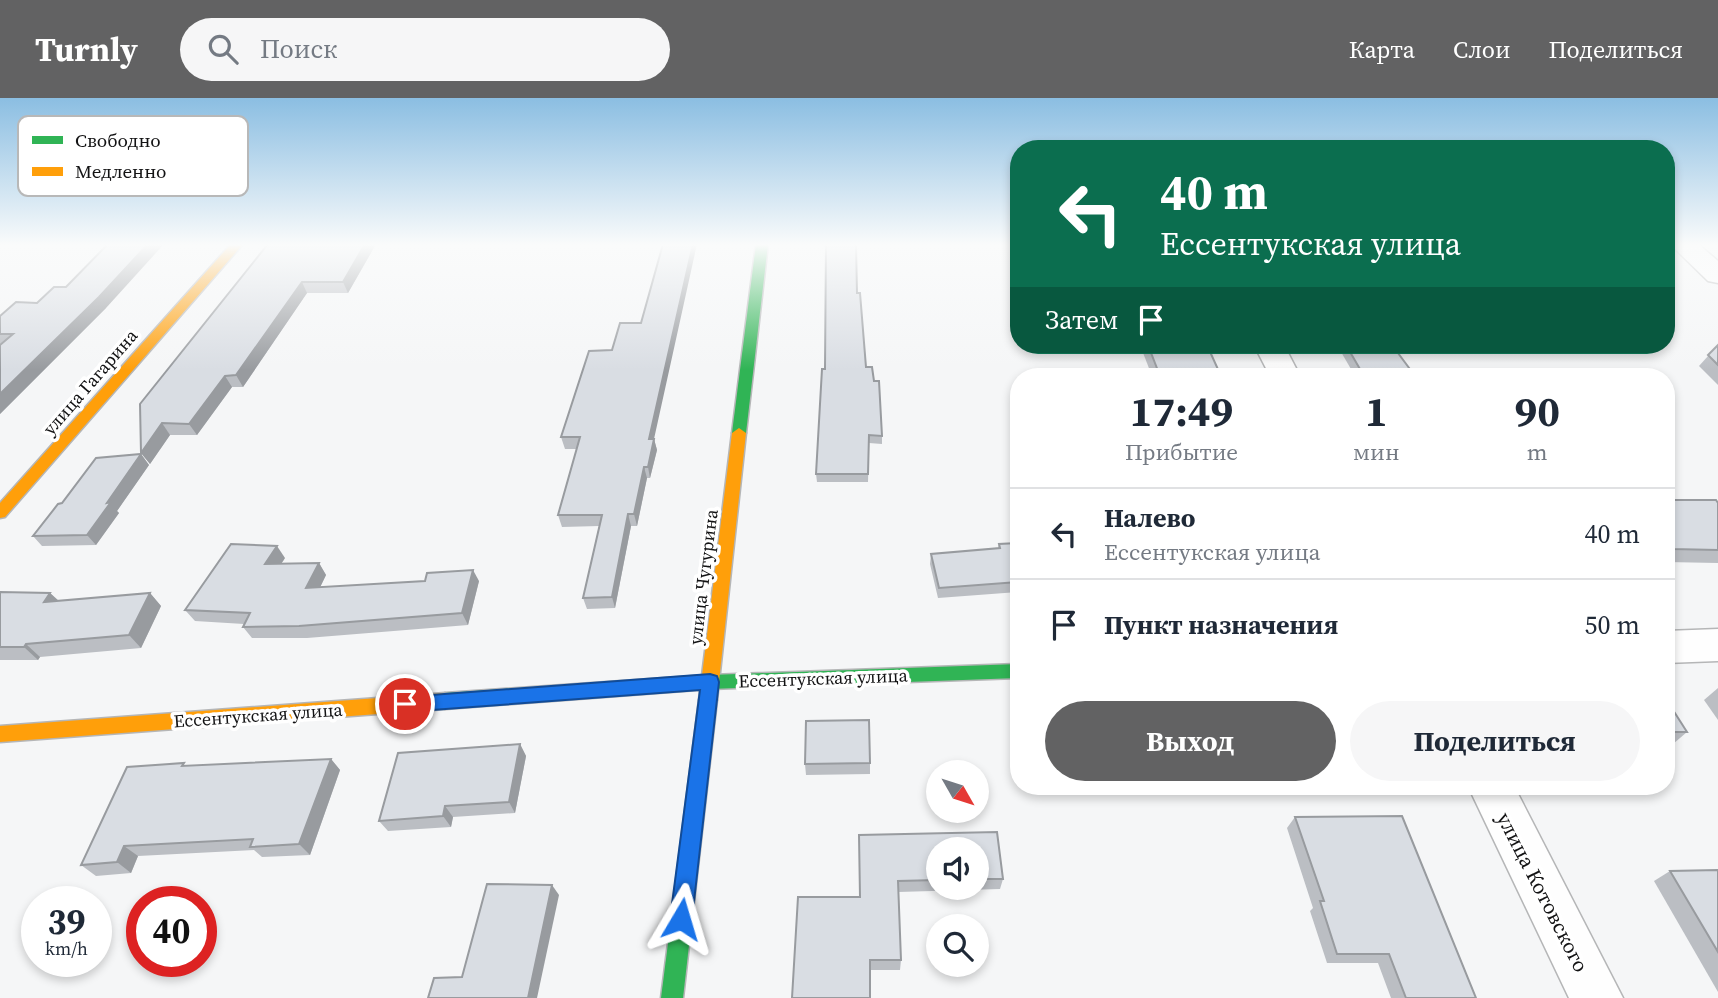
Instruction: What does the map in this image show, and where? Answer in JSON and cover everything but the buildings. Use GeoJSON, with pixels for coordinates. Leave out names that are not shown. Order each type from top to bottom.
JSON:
{"type":"FeatureCollection","features":[{"type":"Feature","properties":{"kind":"street","name":"улица Гагарина"},"geometry":{"type":"LineString","coordinates":[[0,513],[200,286]]}},
{"type":"Feature","properties":{"kind":"street","name":"улица Чугурина"},"geometry":{"type":"LineString","coordinates":[[671,998],[757,286]]}},
{"type":"Feature","properties":{"kind":"street"},"geometry":{"type":"LineString","coordinates":[[1675,647],[1718,645]]}},
{"type":"Feature","properties":{"kind":"street","name":"Ессентукская улица"},"geometry":{"type":"LineString","coordinates":[[0,734],[710,682],[1010,671]]}},
{"type":"Feature","properties":{"kind":"street","name":"улица Котовского"},"geometry":{"type":"LineString","coordinates":[[1495,795],[1597,998]]}},
{"type":"Feature","properties":{"kind":"traffic: fast"},"geometry":{"type":"LineString","coordinates":[[739,433],[757,286]]}},
{"type":"Feature","properties":{"kind":"traffic: fast"},"geometry":{"type":"LineString","coordinates":[[445,701],[710,682],[1010,671]]}},
{"type":"Feature","properties":{"kind":"traffic: fast"},"geometry":{"type":"LineString","coordinates":[[672,998],[708,700]]}},
{"type":"Feature","properties":{"kind":"traffic: slow"},"geometry":{"type":"LineString","coordinates":[[0,513],[200,286]]}},
{"type":"Feature","properties":{"kind":"traffic: slow"},"geometry":{"type":"LineString","coordinates":[[708,700],[739,433]]}},
{"type":"Feature","properties":{"kind":"traffic: slow"},"geometry":{"type":"LineString","coordinates":[[0,734],[445,701]]}},
{"type":"Feature","properties":{"kind":"route"},"geometry":{"type":"LineString","coordinates":[[405,704],[710,682],[681,919]]}}]}
